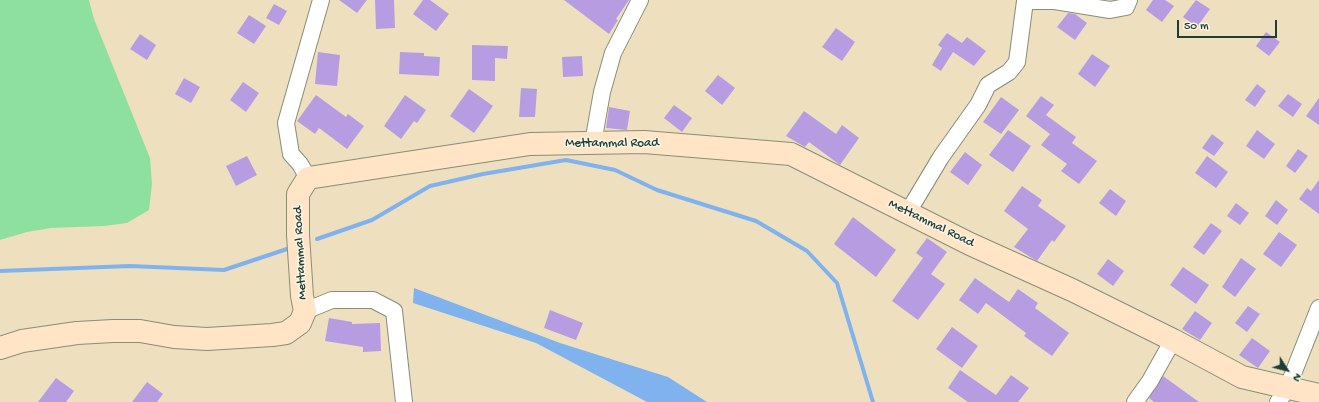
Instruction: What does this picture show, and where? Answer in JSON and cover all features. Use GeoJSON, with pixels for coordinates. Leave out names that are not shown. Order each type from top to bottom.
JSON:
{"type":"FeatureCollection","features":[{"type":"Feature","properties":{"kind":"main road","name":"Mettammal Road"},"geometry":{"type":"LineString","coordinates":[[0,348],[22,342],[77,333],[113,331],[140,331],[174,337],[207,340],[286,333],[300,323],[305,311],[302,296],[299,257],[298,194],[308,178],[530,144],[644,142],[791,154],[1173,340],[1242,377],[1282,395],[1319,395]]}},
{"type":"Feature","properties":{"kind":"street"},"geometry":{"type":"LineString","coordinates":[[308,178],[300,164],[291,154],[286,123],[322,0]]}},
{"type":"Feature","properties":{"kind":"street"},"geometry":{"type":"LineString","coordinates":[[593,143],[602,92],[613,53],[640,0]]}},
{"type":"Feature","properties":{"kind":"street"},"geometry":{"type":"LineString","coordinates":[[908,212],[941,157],[978,105],[988,85],[1009,72],[1017,62],[1025,1],[1055,1],[1110,10],[1126,6],[1129,0]]}},
{"type":"Feature","properties":{"kind":"street"},"geometry":{"type":"LineString","coordinates":[[305,311],[332,300],[373,300],[394,311],[404,402]]}},
{"type":"Feature","properties":{"kind":"street"},"geometry":{"type":"LineString","coordinates":[[1282,395],[1319,308]]}},
{"type":"Feature","properties":{"kind":"street"},"geometry":{"type":"LineString","coordinates":[[1135,402],[1150,381],[1173,340]]}},
{"type":"Feature","properties":{"kind":"green space"},"geometry":{"type":"Polygon","coordinates":[[[0,0],[89,0],[94,19],[150,158],[152,184],[149,210],[127,223],[104,226],[51,228],[27,232],[0,240],[0,0]]]}},
{"type":"Feature","properties":{"kind":"water"},"geometry":{"type":"Polygon","coordinates":[[[414,288],[560,343],[668,377],[707,402],[647,402],[536,343],[413,303],[414,288]]]}},
{"type":"Feature","properties":{"kind":"building"},"geometry":{"type":"Polygon","coordinates":[[[339,0],[367,0],[357,13],[339,0]]]}},
{"type":"Feature","properties":{"kind":"building"},"geometry":{"type":"Polygon","coordinates":[[[375,0],[394,0],[395,28],[376,29],[375,0]]]}},
{"type":"Feature","properties":{"kind":"building"},"geometry":{"type":"Polygon","coordinates":[[[423,0],[430,0],[449,14],[436,31],[413,14],[423,0]]]}},
{"type":"Feature","properties":{"kind":"building"},"geometry":{"type":"Polygon","coordinates":[[[564,0],[629,0],[616,19],[618,20],[609,34],[564,0]]]}},
{"type":"Feature","properties":{"kind":"building"},"geometry":{"type":"Polygon","coordinates":[[[1153,0],[1165,0],[1174,6],[1162,22],[1146,10],[1153,0]]]}},
{"type":"Feature","properties":{"kind":"building"},"geometry":{"type":"Polygon","coordinates":[[[1196,0],[1210,9],[1197,27],[1183,17],[1196,0]]]}},
{"type":"Feature","properties":{"kind":"building"},"geometry":{"type":"Polygon","coordinates":[[[274,4],[287,11],[279,25],[266,18],[274,4]]]}},
{"type":"Feature","properties":{"kind":"building"},"geometry":{"type":"Polygon","coordinates":[[[1068,13],[1075,14],[1087,23],[1075,40],[1057,27],[1068,13]]]}},
{"type":"Feature","properties":{"kind":"building"},"geometry":{"type":"Polygon","coordinates":[[[249,15],[266,26],[254,44],[237,33],[249,15]]]}},
{"type":"Feature","properties":{"kind":"building"},"geometry":{"type":"Polygon","coordinates":[[[836,28],[855,42],[842,61],[822,47],[836,28]]]}},
{"type":"Feature","properties":{"kind":"building"},"geometry":{"type":"Polygon","coordinates":[[[1266,32],[1280,42],[1269,56],[1256,46],[1266,32]]]}},
{"type":"Feature","properties":{"kind":"building"},"geometry":{"type":"Polygon","coordinates":[[[947,33],[962,43],[967,37],[986,51],[974,66],[953,52],[941,71],[932,65],[942,48],[938,45],[947,33]]]}},
{"type":"Feature","properties":{"kind":"building"},"geometry":{"type":"Polygon","coordinates":[[[140,34],[156,45],[147,60],[130,49],[140,34]]]}},
{"type":"Feature","properties":{"kind":"building"},"geometry":{"type":"Polygon","coordinates":[[[472,45],[508,46],[507,59],[495,58],[495,81],[472,80],[472,45]]]}},
{"type":"Feature","properties":{"kind":"building"},"geometry":{"type":"Polygon","coordinates":[[[318,52],[340,55],[337,86],[315,84],[318,52]]]}},
{"type":"Feature","properties":{"kind":"building"},"geometry":{"type":"Polygon","coordinates":[[[400,52],[424,53],[424,56],[440,57],[439,76],[399,74],[400,52]]]}},
{"type":"Feature","properties":{"kind":"building"},"geometry":{"type":"Polygon","coordinates":[[[1092,54],[1110,66],[1095,87],[1078,74],[1092,54]]]}},
{"type":"Feature","properties":{"kind":"building"},"geometry":{"type":"Polygon","coordinates":[[[582,56],[583,76],[563,77],[562,57],[582,56]]]}},
{"type":"Feature","properties":{"kind":"building"},"geometry":{"type":"Polygon","coordinates":[[[718,75],[735,88],[722,105],[705,91],[718,75]]]}},
{"type":"Feature","properties":{"kind":"building"},"geometry":{"type":"Polygon","coordinates":[[[184,78],[200,87],[191,103],[175,94],[184,78]]]}},
{"type":"Feature","properties":{"kind":"building"},"geometry":{"type":"Polygon","coordinates":[[[243,82],[259,93],[246,112],[230,100],[243,82]]]}},
{"type":"Feature","properties":{"kind":"building"},"geometry":{"type":"Polygon","coordinates":[[[1257,84],[1266,91],[1255,107],[1245,100],[1257,84]]]}},
{"type":"Feature","properties":{"kind":"building"},"geometry":{"type":"Polygon","coordinates":[[[521,88],[537,89],[535,117],[519,117],[521,88]]]}},
{"type":"Feature","properties":{"kind":"building"},"geometry":{"type":"Polygon","coordinates":[[[469,89],[493,106],[474,133],[450,116],[469,89]]]}},
{"type":"Feature","properties":{"kind":"building"},"geometry":{"type":"Polygon","coordinates":[[[1288,94],[1302,104],[1293,117],[1278,106],[1288,94]]]}},
{"type":"Feature","properties":{"kind":"building"},"geometry":{"type":"Polygon","coordinates":[[[316,95],[346,117],[348,114],[364,126],[347,149],[319,128],[315,134],[297,121],[316,95]]]}},
{"type":"Feature","properties":{"kind":"building"},"geometry":{"type":"Polygon","coordinates":[[[405,95],[426,110],[417,123],[414,121],[401,139],[384,126],[405,95]]]}},
{"type":"Feature","properties":{"kind":"building"},"geometry":{"type":"Polygon","coordinates":[[[1041,96],[1054,105],[1046,115],[1076,137],[1072,143],[1097,161],[1079,184],[1061,171],[1067,164],[1041,145],[1050,134],[1026,116],[1041,96]]]}},
{"type":"Feature","properties":{"kind":"building"},"geometry":{"type":"Polygon","coordinates":[[[1001,97],[1019,110],[1001,134],[983,122],[1001,97]]]}},
{"type":"Feature","properties":{"kind":"building"},"geometry":{"type":"Polygon","coordinates":[[[1319,98],[1319,125],[1306,116],[1319,98]]]}},
{"type":"Feature","properties":{"kind":"building"},"geometry":{"type":"Polygon","coordinates":[[[674,105],[692,118],[682,132],[664,118],[674,105]]]}},
{"type":"Feature","properties":{"kind":"building"},"geometry":{"type":"Polygon","coordinates":[[[609,107],[630,111],[627,130],[606,128],[609,107]]]}},
{"type":"Feature","properties":{"kind":"building"},"geometry":{"type":"Polygon","coordinates":[[[804,111],[836,134],[842,125],[859,138],[840,165],[809,142],[805,147],[786,136],[804,111]]]}},
{"type":"Feature","properties":{"kind":"building"},"geometry":{"type":"Polygon","coordinates":[[[1008,130],[1031,146],[1013,172],[989,155],[1008,130]]]}},
{"type":"Feature","properties":{"kind":"building"},"geometry":{"type":"Polygon","coordinates":[[[1257,130],[1275,144],[1264,159],[1246,146],[1257,130]]]}},
{"type":"Feature","properties":{"kind":"building"},"geometry":{"type":"Polygon","coordinates":[[[1212,134],[1224,143],[1214,156],[1202,148],[1212,134]]]}},
{"type":"Feature","properties":{"kind":"building"},"geometry":{"type":"Polygon","coordinates":[[[1298,149],[1308,156],[1295,173],[1286,166],[1298,149]]]}},
{"type":"Feature","properties":{"kind":"building"},"geometry":{"type":"Polygon","coordinates":[[[965,152],[982,165],[968,185],[950,172],[965,152]]]}},
{"type":"Feature","properties":{"kind":"building"},"geometry":{"type":"Polygon","coordinates":[[[247,156],[257,175],[236,186],[226,166],[247,156]]]}},
{"type":"Feature","properties":{"kind":"building"},"geometry":{"type":"Polygon","coordinates":[[[1207,156],[1228,172],[1216,188],[1195,173],[1207,156]]]}},
{"type":"Feature","properties":{"kind":"building"},"geometry":{"type":"Polygon","coordinates":[[[1319,180],[1319,214],[1299,199],[1307,188],[1311,191],[1319,180]]]}},
{"type":"Feature","properties":{"kind":"building"},"geometry":{"type":"Polygon","coordinates":[[[1022,186],[1042,200],[1038,206],[1066,226],[1054,242],[1052,240],[1037,261],[1014,247],[1028,229],[1004,211],[1022,186]]]}},
{"type":"Feature","properties":{"kind":"building"},"geometry":{"type":"Polygon","coordinates":[[[1110,189],[1126,201],[1116,216],[1099,203],[1110,189]]]}},
{"type":"Feature","properties":{"kind":"building"},"geometry":{"type":"Polygon","coordinates":[[[1276,200],[1288,210],[1277,225],[1265,216],[1276,200]]]}},
{"type":"Feature","properties":{"kind":"building"},"geometry":{"type":"Polygon","coordinates":[[[1236,203],[1249,213],[1240,225],[1227,216],[1236,203]]]}},
{"type":"Feature","properties":{"kind":"building"},"geometry":{"type":"Polygon","coordinates":[[[853,217],[896,250],[876,277],[834,244],[853,217]]]}},
{"type":"Feature","properties":{"kind":"building"},"geometry":{"type":"Polygon","coordinates":[[[1211,223],[1222,231],[1204,255],[1193,247],[1211,223]]]}},
{"type":"Feature","properties":{"kind":"building"},"geometry":{"type":"Polygon","coordinates":[[[1279,232],[1297,245],[1281,267],[1263,254],[1279,232]]]}},
{"type":"Feature","properties":{"kind":"building"},"geometry":{"type":"Polygon","coordinates":[[[927,238],[947,252],[931,274],[945,284],[918,320],[892,301],[923,258],[916,253],[927,238]]]}},
{"type":"Feature","properties":{"kind":"building"},"geometry":{"type":"Polygon","coordinates":[[[1241,258],[1256,269],[1235,297],[1222,287],[1241,258]]]}},
{"type":"Feature","properties":{"kind":"building"},"geometry":{"type":"Polygon","coordinates":[[[1108,259],[1124,271],[1113,286],[1097,274],[1108,259]]]}},
{"type":"Feature","properties":{"kind":"building"},"geometry":{"type":"Polygon","coordinates":[[[1183,267],[1209,285],[1196,304],[1170,285],[1183,267]]]}},
{"type":"Feature","properties":{"kind":"building"},"geometry":{"type":"Polygon","coordinates":[[[975,278],[1009,302],[1018,289],[1038,303],[1035,308],[1069,333],[1052,356],[1024,336],[1026,333],[986,303],[978,314],[959,300],[975,278]]]}},
{"type":"Feature","properties":{"kind":"building"},"geometry":{"type":"Polygon","coordinates":[[[1248,306],[1260,314],[1247,332],[1235,323],[1248,306]]]}},
{"type":"Feature","properties":{"kind":"building"},"geometry":{"type":"Polygon","coordinates":[[[550,310],[583,323],[576,340],[544,328],[550,310]]]}},
{"type":"Feature","properties":{"kind":"building"},"geometry":{"type":"Polygon","coordinates":[[[1195,311],[1212,323],[1200,340],[1182,329],[1195,311]]]}},
{"type":"Feature","properties":{"kind":"building"},"geometry":{"type":"Polygon","coordinates":[[[329,318],[352,322],[352,324],[380,323],[381,351],[363,352],[363,347],[325,341],[329,318]]]}},
{"type":"Feature","properties":{"kind":"building"},"geometry":{"type":"Polygon","coordinates":[[[952,327],[978,346],[962,368],[936,349],[952,327]]]}},
{"type":"Feature","properties":{"kind":"building"},"geometry":{"type":"Polygon","coordinates":[[[1252,338],[1270,351],[1258,368],[1239,355],[1252,338]]]}},
{"type":"Feature","properties":{"kind":"building"},"geometry":{"type":"Polygon","coordinates":[[[960,370],[996,395],[1011,375],[1029,388],[1018,402],[968,402],[948,388],[960,370]]]}},
{"type":"Feature","properties":{"kind":"building"},"geometry":{"type":"Polygon","coordinates":[[[1163,376],[1199,402],[1154,402],[1149,398],[1163,376]]]}},
{"type":"Feature","properties":{"kind":"building"},"geometry":{"type":"Polygon","coordinates":[[[56,378],[74,391],[66,402],[38,402],[56,378]]]}},
{"type":"Feature","properties":{"kind":"building"},"geometry":{"type":"Polygon","coordinates":[[[147,382],[163,394],[157,402],[132,402],[147,382]]]}},
{"type":"Feature","properties":{"kind":"waterway"},"geometry":{"type":"LineString","coordinates":[[317,239],[372,220],[430,186],[483,174],[566,160],[615,170],[657,190],[756,221],[807,251],[837,283],[873,402]]}},
{"type":"Feature","properties":{"kind":"waterway"},"geometry":{"type":"LineString","coordinates":[[0,271],[130,266],[224,270],[293,247]]}}]}
